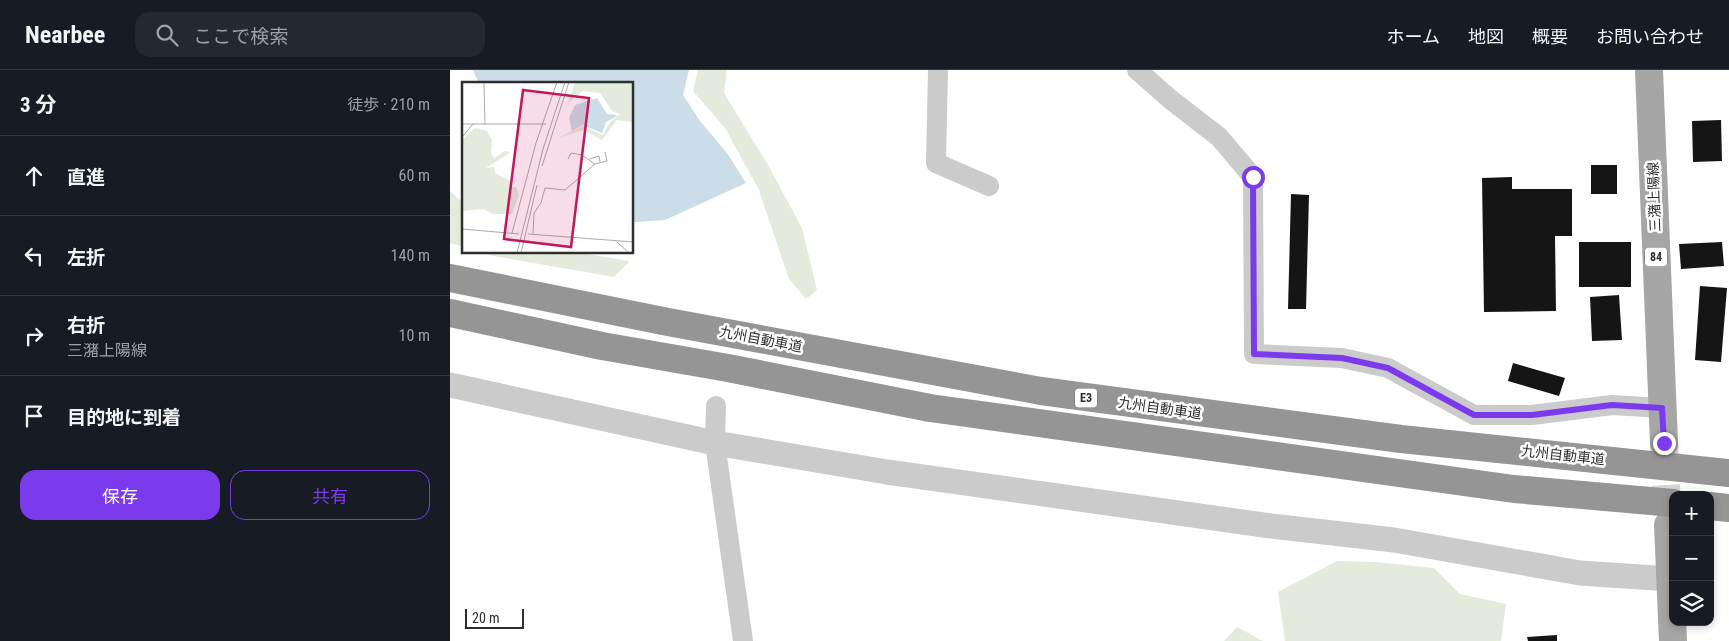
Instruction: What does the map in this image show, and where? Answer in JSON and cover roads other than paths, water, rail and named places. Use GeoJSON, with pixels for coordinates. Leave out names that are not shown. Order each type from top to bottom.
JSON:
{"type":"FeatureCollection","features":[{"type":"Feature","properties":{"kind":"highway","name":"九州自動車道"},"geometry":{"type":"LineString","coordinates":[[450,278],[678,324],[1041,392],[1401,439],[1729,472]]}},
{"type":"Feature","properties":{"kind":"highway"},"geometry":{"type":"LineString","coordinates":[[450,313],[602,346],[728,368],[930,408],[1514,489],[1669,514]]}},
{"type":"Feature","properties":{"kind":"highway"},"geometry":{"type":"LineString","coordinates":[[1714,506],[1729,508]]}},
{"type":"Feature","properties":{"kind":"main road","name":"三潴上陽線"},"geometry":{"type":"LineString","coordinates":[[1649,70],[1664,443]]}},
{"type":"Feature","properties":{"kind":"main road"},"geometry":{"type":"LineString","coordinates":[[1670,581],[1673,641]]}},
{"type":"Feature","properties":{"kind":"street"},"geometry":{"type":"LineString","coordinates":[[938,70],[936,163],[989,186]]}},
{"type":"Feature","properties":{"kind":"street"},"geometry":{"type":"LineString","coordinates":[[1137,70],[1170,99],[1219,137],[1253,177],[1254,354],[1342,358],[1388,368],[1474,415],[1532,415],[1612,405],[1662,408]]}},
{"type":"Feature","properties":{"kind":"street"},"geometry":{"type":"LineString","coordinates":[[450,385],[715,443],[887,472],[1271,526],[1394,540],[1580,573],[1669,578]]}},
{"type":"Feature","properties":{"kind":"street"},"geometry":{"type":"LineString","coordinates":[[716,406],[715,443],[743,641]]}},
{"type":"Feature","properties":{"kind":"water"},"geometry":{"type":"Polygon","coordinates":[[[473,70],[689,70],[683,95],[700,121],[727,153],[746,183],[665,220],[634,222],[634,82],[478,82],[473,70]]]}},
{"type":"Feature","properties":{"kind":"tunnel"},"geometry":{"type":"LineString","coordinates":[[1664,443],[1668,525]]}}]}
